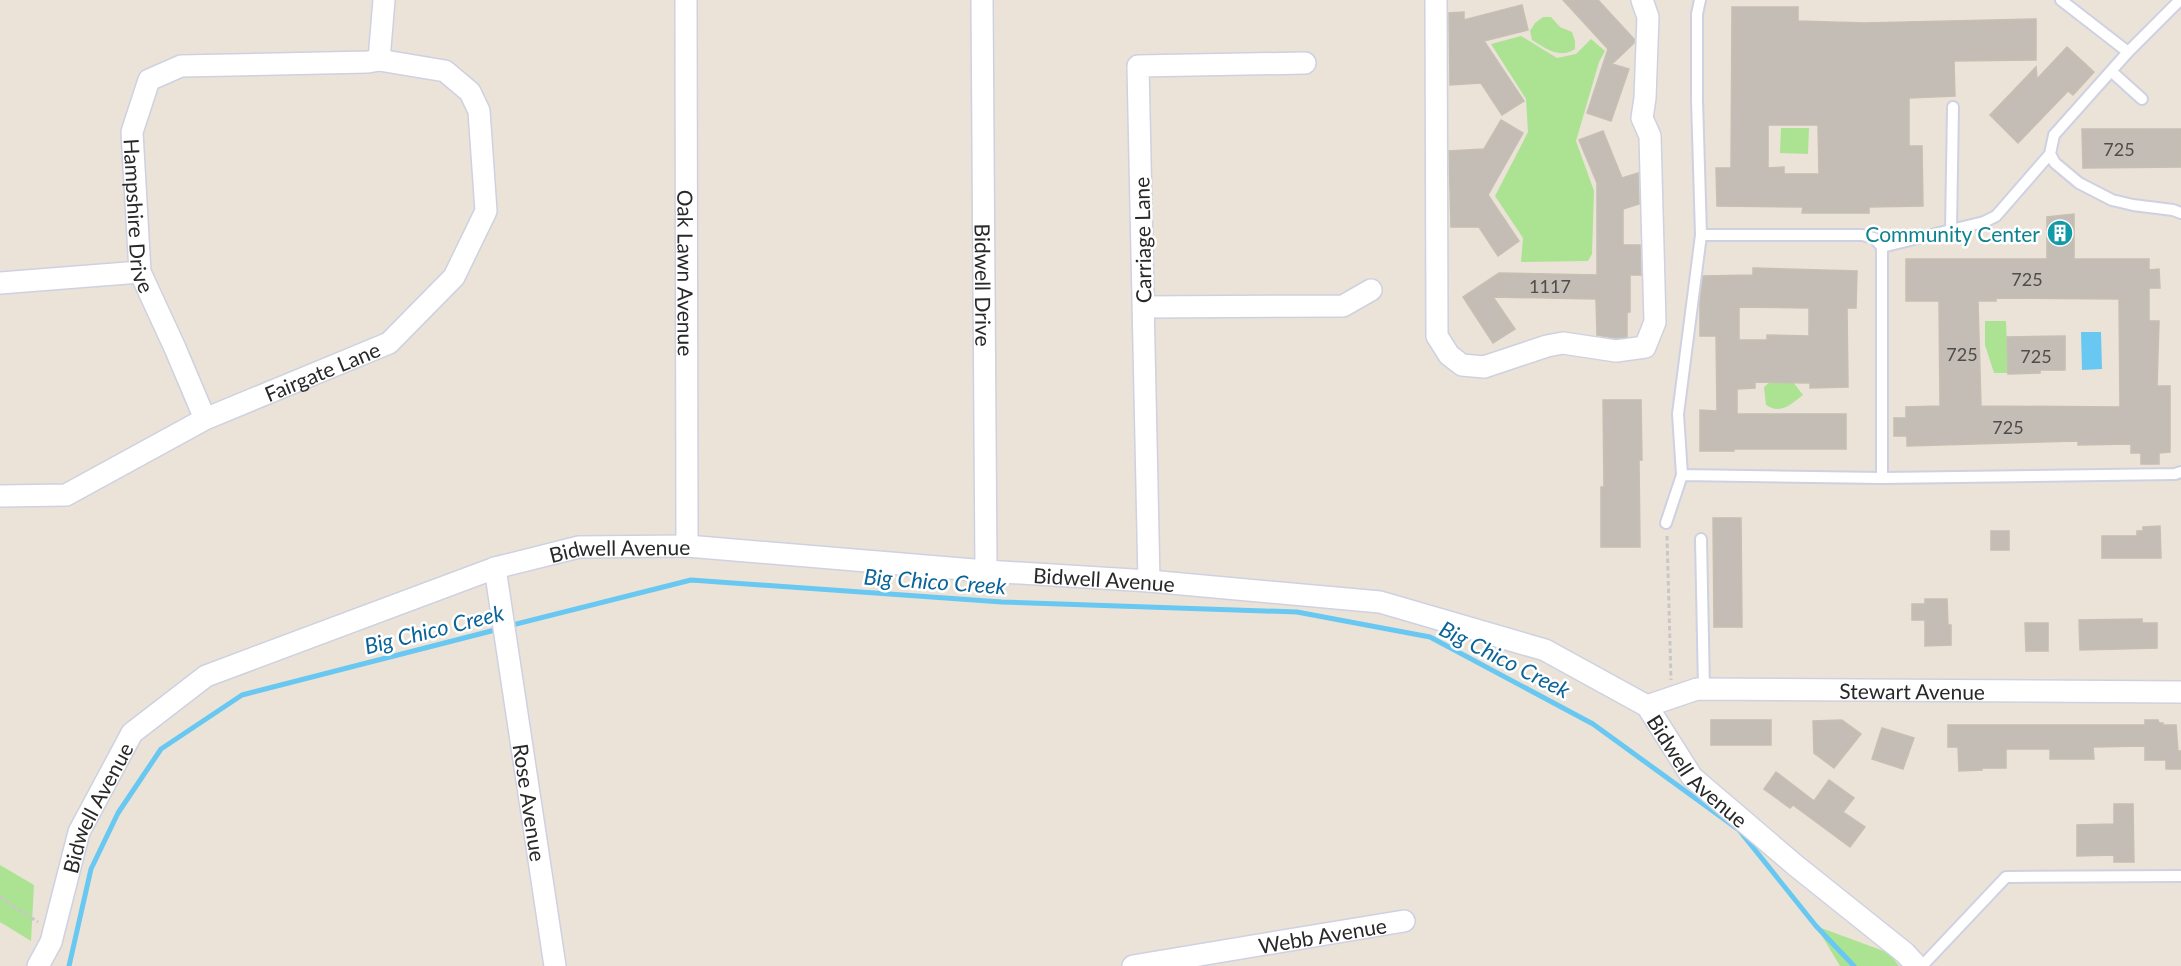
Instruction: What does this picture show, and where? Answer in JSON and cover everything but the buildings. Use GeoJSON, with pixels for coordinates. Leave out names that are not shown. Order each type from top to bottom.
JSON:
{"type":"FeatureCollection","features":[{"type":"Feature","properties":{"kind":"street"},"geometry":{"type":"LineString","coordinates":[[380,60],[384,0]]}},
{"type":"Feature","properties":{"kind":"street","name":"Oak Lawn Avenue"},"geometry":{"type":"LineString","coordinates":[[686,0],[687,546]]}},
{"type":"Feature","properties":{"kind":"street","name":"Bidwell Drive"},"geometry":{"type":"LineString","coordinates":[[982,0],[986,571]]}},
{"type":"Feature","properties":{"kind":"street"},"geometry":{"type":"LineString","coordinates":[[1436,0],[1437,336],[1449,355],[1462,365],[1484,367],[1563,343],[1616,351],[1645,347],[1655,322],[1650,136],[1642,118],[1645,98],[1647,17],[1642,0]]}},
{"type":"Feature","properties":{"kind":"street","name":"Hampshire Drive"},"geometry":{"type":"LineString","coordinates":[[205,419],[140,272],[132,132],[148,80],[181,66],[380,60]]}},
{"type":"Feature","properties":{"kind":"street","name":"Fairgate Lane"},"geometry":{"type":"LineString","coordinates":[[0,496],[66,495],[205,419],[389,343],[454,277],[486,211],[479,111],[470,92],[445,71],[380,60]]}},
{"type":"Feature","properties":{"kind":"street","name":"Carriage Lane"},"geometry":{"type":"LineString","coordinates":[[1149,581],[1138,66],[1305,63]]}},
{"type":"Feature","properties":{"kind":"street"},"geometry":{"type":"LineString","coordinates":[[0,283],[140,272]]}},
{"type":"Feature","properties":{"kind":"street"},"geometry":{"type":"LineString","coordinates":[[1144,307],[1343,306],[1371,290]]}},
{"type":"Feature","properties":{"kind":"street","name":"Bidwell Avenue"},"geometry":{"type":"LineString","coordinates":[[38,966],[51,942],[79,832],[132,733],[206,676],[495,568],[579,547],[687,546],[986,571],[1149,581],[1380,602],[1545,650],[1647,706],[1692,777],[1795,866],[1905,953],[1917,966]]}},
{"type":"Feature","properties":{"kind":"street","name":"Rose Avenue"},"geometry":{"type":"LineString","coordinates":[[495,568],[555,966]]}},
{"type":"Feature","properties":{"kind":"street","name":"Stewart Avenue"},"geometry":{"type":"LineString","coordinates":[[1647,706],[1697,689],[2181,692]]}},
{"type":"Feature","properties":{"kind":"street","name":"Webb Avenue"},"geometry":{"type":"LineString","coordinates":[[1133,966],[1404,921]]}},
{"type":"Feature","properties":{"kind":"lane"},"geometry":{"type":"LineString","coordinates":[[1666,523],[1682,476],[1678,414],[1701,235],[1697,100],[1697,14],[1700,0]]}},
{"type":"Feature","properties":{"kind":"lane"},"geometry":{"type":"LineString","coordinates":[[2061,0],[2128,52]]}},
{"type":"Feature","properties":{"kind":"lane"},"geometry":{"type":"LineString","coordinates":[[1882,247],[1984,222],[1996,216],[2050,154],[2054,135],[2128,52],[2180,0]]}},
{"type":"Feature","properties":{"kind":"lane"},"geometry":{"type":"LineString","coordinates":[[2111,71],[2142,99]]}},
{"type":"Feature","properties":{"kind":"lane"},"geometry":{"type":"LineString","coordinates":[[1951,230],[1953,107]]}},
{"type":"Feature","properties":{"kind":"lane"},"geometry":{"type":"LineString","coordinates":[[2050,154],[2055,164],[2079,183],[2112,200],[2133,206],[2173,210],[2181,213]]}},
{"type":"Feature","properties":{"kind":"lane"},"geometry":{"type":"LineString","coordinates":[[1701,235],[1862,235],[1874,238],[1882,247],[1882,478]]}},
{"type":"Feature","properties":{"kind":"lane"},"geometry":{"type":"LineString","coordinates":[[1682,476],[1882,478],[2175,474],[2181,472]]}},
{"type":"Feature","properties":{"kind":"lane"},"geometry":{"type":"LineString","coordinates":[[1701,539],[1704,689]]}},
{"type":"Feature","properties":{"kind":"lane"},"geometry":{"type":"LineString","coordinates":[[1922,966],[2006,878],[2181,876]]}},
{"type":"Feature","properties":{"kind":"path"},"geometry":{"type":"LineString","coordinates":[[1667,543],[1671,681]]}},
{"type":"Feature","properties":{"kind":"path"},"geometry":{"type":"LineString","coordinates":[[0,896],[37,921]]}},
{"type":"Feature","properties":{"kind":"green space"},"geometry":{"type":"Polygon","coordinates":[[[1543,17],[1551,17],[1560,27],[1572,32],[1575,49],[1558,53],[1532,40],[1530,31],[1543,17]]]}},
{"type":"Feature","properties":{"kind":"green space"},"geometry":{"type":"Polygon","coordinates":[[[1521,36],[1557,58],[1576,54],[1591,39],[1605,51],[1599,62],[1576,141],[1594,191],[1592,254],[1588,261],[1521,262],[1523,238],[1495,196],[1528,132],[1526,99],[1491,44],[1521,36]]]}},
{"type":"Feature","properties":{"kind":"green space"},"geometry":{"type":"Polygon","coordinates":[[[1781,128],[1809,128],[1808,154],[1780,153],[1781,128]]]}},
{"type":"Feature","properties":{"kind":"green space"},"geometry":{"type":"Polygon","coordinates":[[[1985,321],[2006,321],[2008,373],[1994,373],[1985,345],[1985,321]]]}},
{"type":"Feature","properties":{"kind":"green space"},"geometry":{"type":"Polygon","coordinates":[[[1770,382],[1793,382],[1803,395],[1786,407],[1771,408],[1766,405],[1764,387],[1770,382]]]}},
{"type":"Feature","properties":{"kind":"green space"},"geometry":{"type":"Polygon","coordinates":[[[0,865],[34,885],[31,941],[0,922],[0,865]]]}},
{"type":"Feature","properties":{"kind":"green space"},"geometry":{"type":"Polygon","coordinates":[[[1816,926],[1889,953],[1899,966],[1840,966],[1816,926]]]}},
{"type":"Feature","properties":{"kind":"water"},"geometry":{"type":"Polygon","coordinates":[[[2081,332],[2101,332],[2102,369],[2082,370],[2081,332]]]}},
{"type":"Feature","properties":{"kind":"waterway","name":"Big Chico Creek"},"geometry":{"type":"LineString","coordinates":[[508,626],[691,580],[1002,602],[1297,612],[1430,637],[1593,724],[1739,830],[1816,926],[1854,966]]}},
{"type":"Feature","properties":{"kind":"waterway","name":"Big Chico Creek"},"geometry":{"type":"LineString","coordinates":[[69,966],[91,869],[118,813],[161,749],[242,695],[499,629]]}},
{"type":"Feature","properties":{"kind":"place","name":"Community Center"},"geometry":{"type":"Point","coordinates":[2060,233]}}]}
